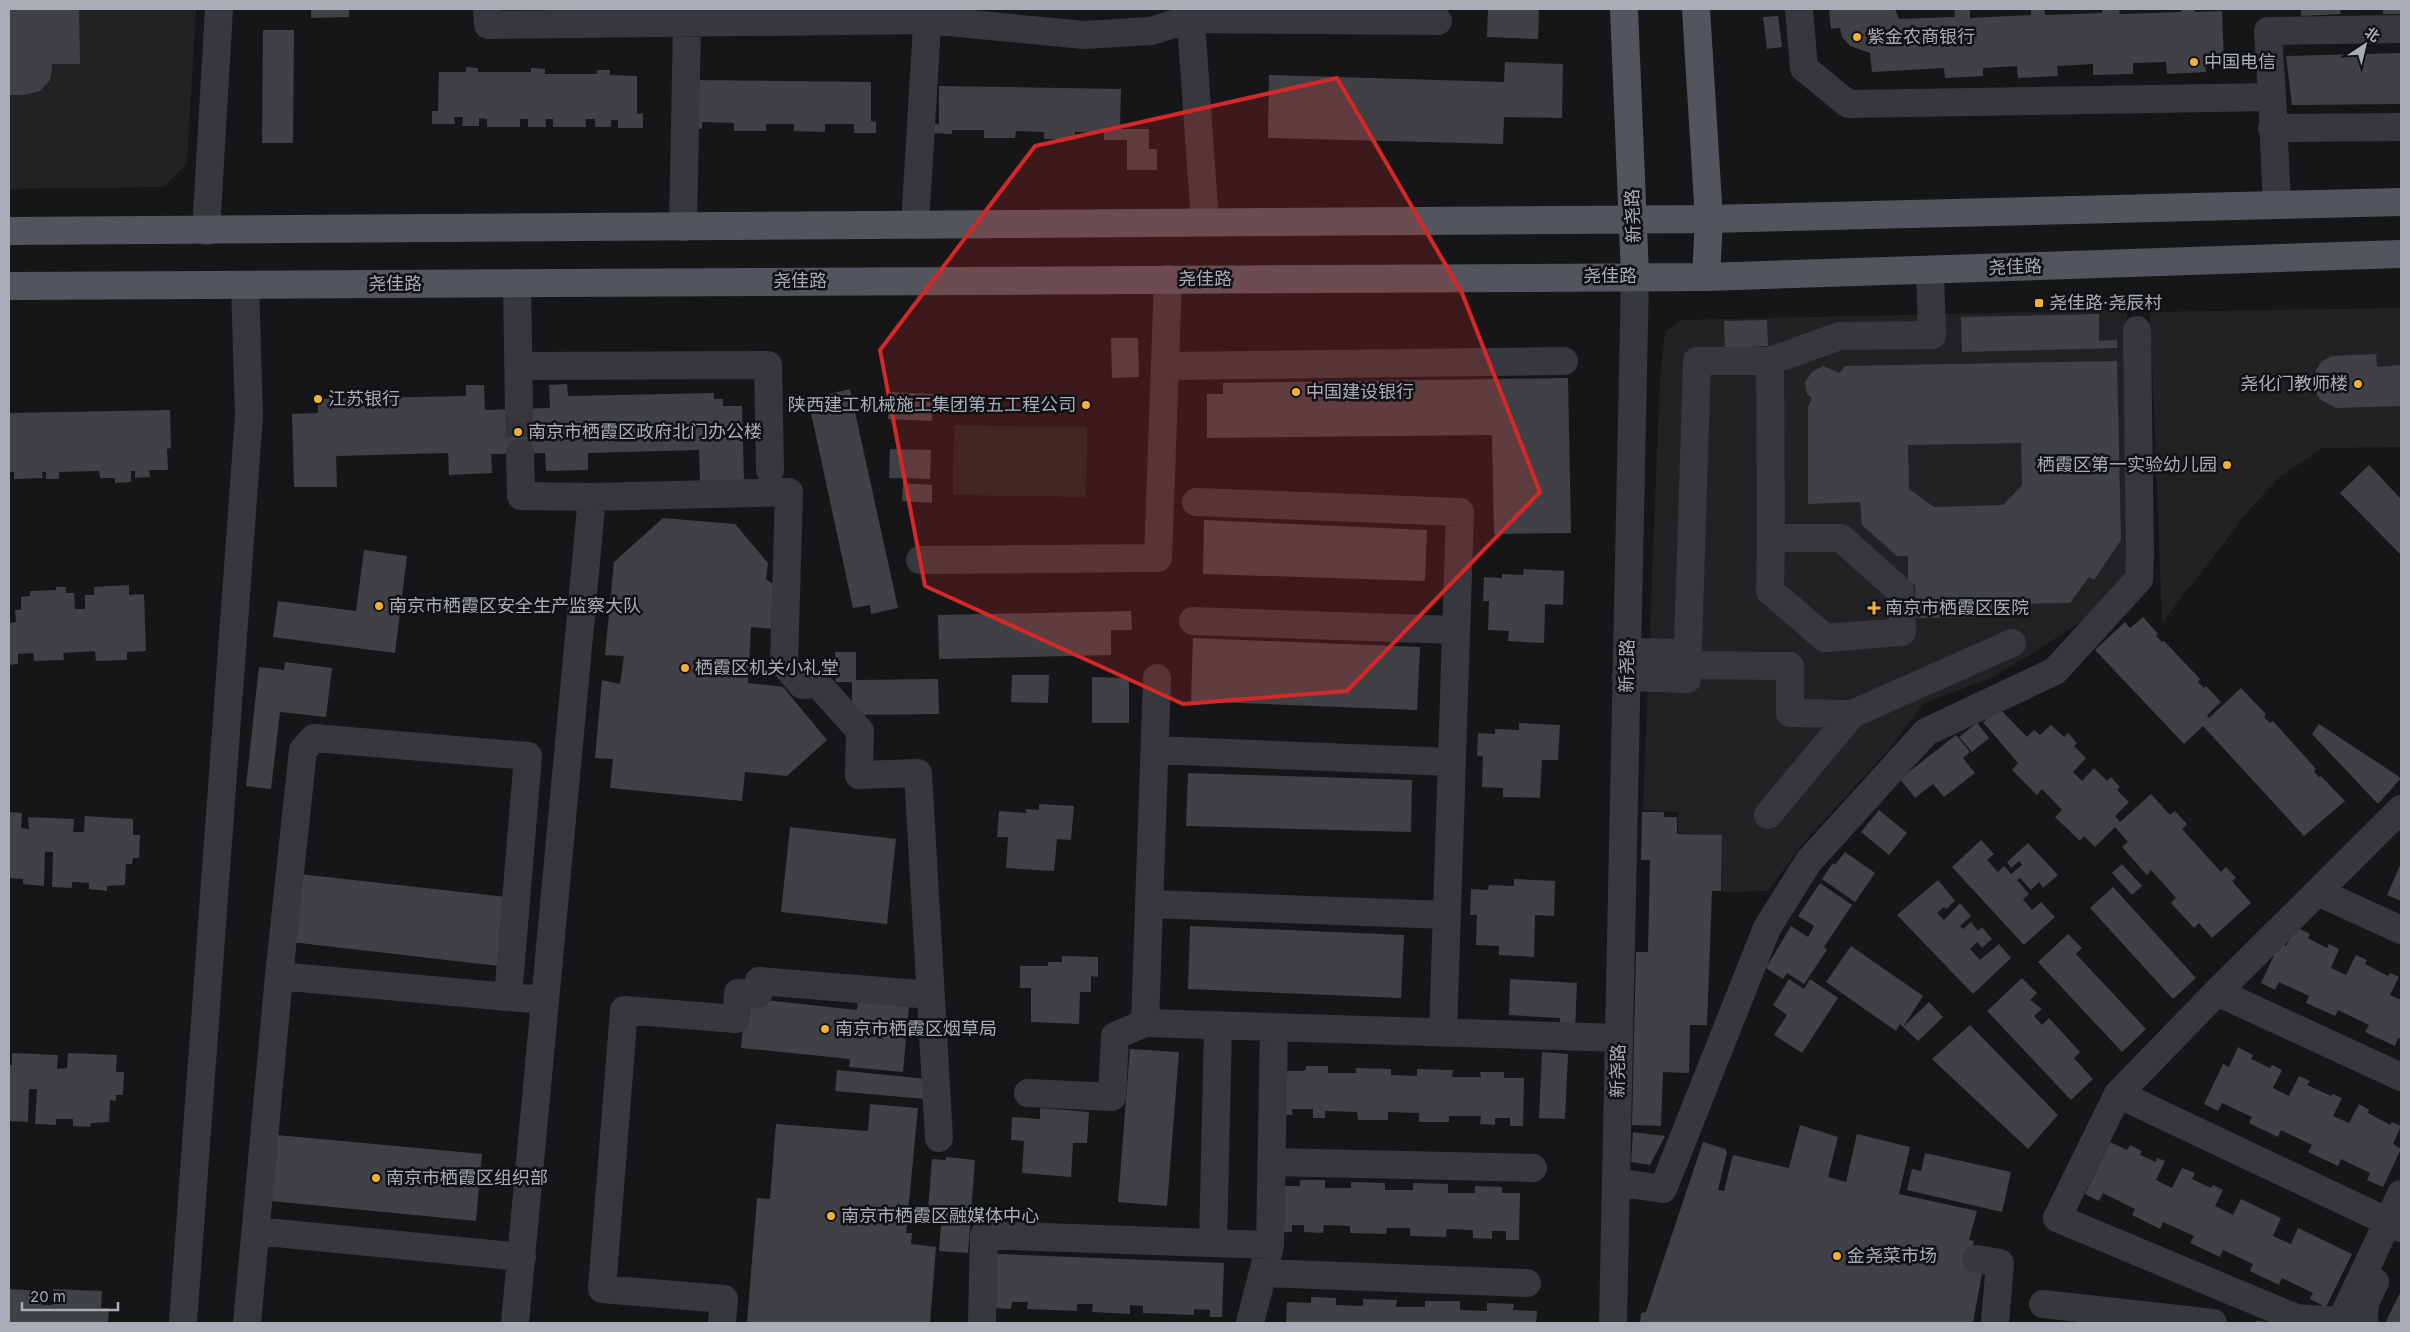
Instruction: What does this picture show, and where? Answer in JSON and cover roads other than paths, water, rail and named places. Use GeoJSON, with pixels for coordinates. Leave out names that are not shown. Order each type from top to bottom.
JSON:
{"type":"FeatureCollection","features":[{"type":"Feature","properties":{"kind":"main road","name":"新尧路"},"geometry":{"type":"LineString","coordinates":[[1624,9],[1635,276]]}},
{"type":"Feature","properties":{"kind":"main road"},"geometry":{"type":"LineString","coordinates":[[1696,9],[1709,219],[1706,277]]}},
{"type":"Feature","properties":{"kind":"main road"},"geometry":{"type":"LineString","coordinates":[[9,231],[1634,220],[2401,202]]}},
{"type":"Feature","properties":{"kind":"main road","name":"尧佳路"},"geometry":{"type":"LineString","coordinates":[[9,286],[1706,277],[2401,254]]}},
{"type":"Feature","properties":{"kind":"street"},"geometry":{"type":"LineString","coordinates":[[206,231],[219,9]]}},
{"type":"Feature","properties":{"kind":"street"},"geometry":{"type":"LineString","coordinates":[[487,9],[488,25],[673,18],[928,15],[1084,35],[1151,31],[1190,14],[1438,20]]}},
{"type":"Feature","properties":{"kind":"street"},"geometry":{"type":"LineString","coordinates":[[1799,9],[1804,68],[1848,104],[2272,97]]}},
{"type":"Feature","properties":{"kind":"street"},"geometry":{"type":"LineString","coordinates":[[1190,14],[1205,222]]}},
{"type":"Feature","properties":{"kind":"street"},"geometry":{"type":"LineString","coordinates":[[915,225],[928,15]]}},
{"type":"Feature","properties":{"kind":"street"},"geometry":{"type":"LineString","coordinates":[[673,18],[682,227]]}},
{"type":"Feature","properties":{"kind":"street"},"geometry":{"type":"LineString","coordinates":[[2277,205],[2268,31],[2401,29]]}},
{"type":"Feature","properties":{"kind":"street"},"geometry":{"type":"LineString","coordinates":[[2272,128],[2401,127]]}},
{"type":"Feature","properties":{"kind":"street"},"geometry":{"type":"LineString","coordinates":[[1627,664],[1687,679],[1697,361],[1770,361],[1840,336],[1932,335],[1930,270]]}},
{"type":"Feature","properties":{"kind":"street","name":"新尧路"},"geometry":{"type":"LineString","coordinates":[[1613,1323],[1635,276]]}},
{"type":"Feature","properties":{"kind":"street"},"geometry":{"type":"LineString","coordinates":[[920,560],[1158,558],[1168,279]]}},
{"type":"Feature","properties":{"kind":"street"},"geometry":{"type":"LineString","coordinates":[[518,283],[519,409]]}},
{"type":"Feature","properties":{"kind":"street"},"geometry":{"type":"LineString","coordinates":[[183,1323],[250,416],[245,285]]}},
{"type":"Feature","properties":{"kind":"street"},"geometry":{"type":"LineString","coordinates":[[1616,1182],[1662,1189],[1767,928],[1810,861],[1926,732],[2055,671],[2139,579],[2137,330]]}},
{"type":"Feature","properties":{"kind":"street"},"geometry":{"type":"LineString","coordinates":[[1165,366],[1564,361]]}},
{"type":"Feature","properties":{"kind":"street"},"geometry":{"type":"LineString","coordinates":[[1770,361],[1770,591],[1826,638],[1902,632],[1900,592],[1841,538],[1771,538]]}},
{"type":"Feature","properties":{"kind":"street"},"geometry":{"type":"LineString","coordinates":[[518,366],[768,364],[770,470]]}},
{"type":"Feature","properties":{"kind":"street"},"geometry":{"type":"LineString","coordinates":[[520,454],[521,496],[592,497],[789,492],[784,664],[802,685],[818,684],[860,731],[859,775],[918,772],[939,1138]]}},
{"type":"Feature","properties":{"kind":"street"},"geometry":{"type":"LineString","coordinates":[[516,1323],[592,497]]}},
{"type":"Feature","properties":{"kind":"street"},"geometry":{"type":"LineString","coordinates":[[1196,502],[1460,512],[1443,1033]]}},
{"type":"Feature","properties":{"kind":"street"},"geometry":{"type":"LineString","coordinates":[[1194,621],[1456,630]]}},
{"type":"Feature","properties":{"kind":"street"},"geometry":{"type":"LineString","coordinates":[[1688,659],[1790,666],[1790,713],[1852,714],[2012,643]]}},
{"type":"Feature","properties":{"kind":"street"},"geometry":{"type":"LineString","coordinates":[[1145,1023],[1157,678]]}},
{"type":"Feature","properties":{"kind":"street"},"geometry":{"type":"LineString","coordinates":[[1768,815],[1852,714]]}},
{"type":"Feature","properties":{"kind":"street"},"geometry":{"type":"LineString","coordinates":[[247,1323],[279,976],[303,750],[314,738],[528,756],[508,997]]}},
{"type":"Feature","properties":{"kind":"street"},"geometry":{"type":"LineString","coordinates":[[1155,750],[1452,762]]}},
{"type":"Feature","properties":{"kind":"street"},"geometry":{"type":"LineString","coordinates":[[2398,1226],[2341,1321],[2296,1318],[2057,1218],[2118,1094],[2217,992],[2401,809]]}},
{"type":"Feature","properties":{"kind":"street"},"geometry":{"type":"LineString","coordinates":[[2318,892],[2401,930]]}},
{"type":"Feature","properties":{"kind":"street"},"geometry":{"type":"LineString","coordinates":[[1150,904],[1447,914]]}},
{"type":"Feature","properties":{"kind":"street"},"geometry":{"type":"LineString","coordinates":[[279,976],[546,1000]]}},
{"type":"Feature","properties":{"kind":"street"},"geometry":{"type":"LineString","coordinates":[[722,1323],[724,1298],[602,1289],[624,1010],[736,1019],[738,993],[758,994],[759,981],[931,995]]}},
{"type":"Feature","properties":{"kind":"street"},"geometry":{"type":"LineString","coordinates":[[2217,992],[2401,1077]]}},
{"type":"Feature","properties":{"kind":"street"},"geometry":{"type":"LineString","coordinates":[[1028,1092],[1112,1097],[1115,1036],[1145,1023],[1619,1038]]}},
{"type":"Feature","properties":{"kind":"street"},"geometry":{"type":"LineString","coordinates":[[1213,1243],[1218,1026]]}},
{"type":"Feature","properties":{"kind":"street"},"geometry":{"type":"LineString","coordinates":[[1250,1323],[1270,1245],[1274,1028]]}},
{"type":"Feature","properties":{"kind":"street"},"geometry":{"type":"LineString","coordinates":[[2118,1094],[2398,1226]]}},
{"type":"Feature","properties":{"kind":"street"},"geometry":{"type":"LineString","coordinates":[[1272,1162],[1533,1168]]}},
{"type":"Feature","properties":{"kind":"street"},"geometry":{"type":"LineString","coordinates":[[2364,1323],[2365,1303],[2398,1226],[2401,1194]]}},
{"type":"Feature","properties":{"kind":"street"},"geometry":{"type":"LineString","coordinates":[[256,1230],[522,1257]]}},
{"type":"Feature","properties":{"kind":"street"},"geometry":{"type":"LineString","coordinates":[[982,1323],[984,1235],[1270,1245]]}},
{"type":"Feature","properties":{"kind":"street"},"geometry":{"type":"LineString","coordinates":[[1976,1259],[2000,1263],[1995,1323]]}},
{"type":"Feature","properties":{"kind":"street"},"geometry":{"type":"LineString","coordinates":[[1263,1273],[1527,1283]]}},
{"type":"Feature","properties":{"kind":"street"},"geometry":{"type":"LineString","coordinates":[[2043,1304],[2213,1323]]}},
{"type":"Feature","properties":{"kind":"tunnel"},"geometry":{"type":"LineString","coordinates":[[519,409],[520,453]]}},
{"type":"Feature","properties":{"kind":"place","name":"紫金农商银行"},"geometry":{"type":"Point","coordinates":[1857,37]}},
{"type":"Feature","properties":{"kind":"place","name":"中国电信"},"geometry":{"type":"Point","coordinates":[2194,62]}},
{"type":"Feature","properties":{"kind":"place","name":"尧佳路·尧辰村"},"geometry":{"type":"Point","coordinates":[2039,303]}},
{"type":"Feature","properties":{"kind":"place","name":"尧化门教师楼"},"geometry":{"type":"Point","coordinates":[2358,384]}},
{"type":"Feature","properties":{"kind":"place","name":"中国建设银行"},"geometry":{"type":"Point","coordinates":[1296,392]}},
{"type":"Feature","properties":{"kind":"place","name":"江苏银行"},"geometry":{"type":"Point","coordinates":[318,399]}},
{"type":"Feature","properties":{"kind":"place","name":"陕西建工机械施工集团第五工程公司"},"geometry":{"type":"Point","coordinates":[1086,405]}},
{"type":"Feature","properties":{"kind":"place","name":"南京市栖霞区政府北门办公楼"},"geometry":{"type":"Point","coordinates":[518,432]}},
{"type":"Feature","properties":{"kind":"place","name":"栖霞区第一实验幼儿园"},"geometry":{"type":"Point","coordinates":[2227,465]}},
{"type":"Feature","properties":{"kind":"place","name":"南京市栖霞区安全生产监察大队"},"geometry":{"type":"Point","coordinates":[379,606]}},
{"type":"Feature","properties":{"kind":"place","name":"南京市栖霞区医院"},"geometry":{"type":"Point","coordinates":[1874,608]}},
{"type":"Feature","properties":{"kind":"place","name":"栖霞区机关小礼堂"},"geometry":{"type":"Point","coordinates":[685,668]}},
{"type":"Feature","properties":{"kind":"place","name":"南京市栖霞区烟草局"},"geometry":{"type":"Point","coordinates":[825,1029]}},
{"type":"Feature","properties":{"kind":"place","name":"南京市栖霞区组织部"},"geometry":{"type":"Point","coordinates":[376,1178]}},
{"type":"Feature","properties":{"kind":"place","name":"南京市栖霞区融媒体中心"},"geometry":{"type":"Point","coordinates":[831,1216]}},
{"type":"Feature","properties":{"kind":"place","name":"金尧菜市场"},"geometry":{"type":"Point","coordinates":[1837,1256]}}]}
